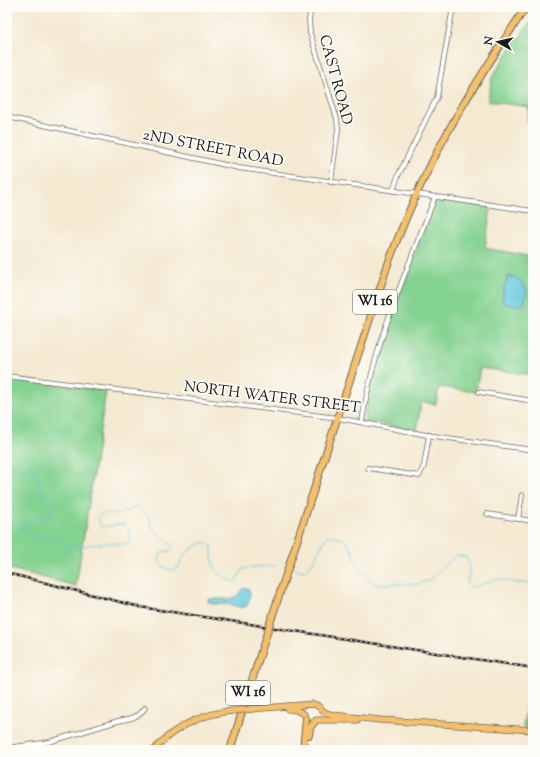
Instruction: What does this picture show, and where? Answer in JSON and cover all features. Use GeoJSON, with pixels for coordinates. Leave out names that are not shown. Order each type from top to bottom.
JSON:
{"type":"FeatureCollection","features":[{"type":"Feature","properties":{"kind":"highway","name":"WI 16"},"geometry":{"type":"LineString","coordinates":[[230,750],[387,267],[416,194],[442,142],[464,104],[526,7]]}},
{"type":"Feature","properties":{"kind":"highway"},"geometry":{"type":"LineString","coordinates":[[304,750],[305,716]]}},
{"type":"Feature","properties":{"kind":"highway"},"geometry":{"type":"LineString","coordinates":[[307,750],[310,728],[316,721]]}},
{"type":"Feature","properties":{"kind":"main road"},"geometry":{"type":"LineString","coordinates":[[154,750],[171,732],[183,725],[207,715],[252,709],[316,705],[330,715],[380,720],[533,730]]}},
{"type":"Feature","properties":{"kind":"main road"},"geometry":{"type":"LineString","coordinates":[[305,716],[305,709],[308,706]]}},
{"type":"Feature","properties":{"kind":"main road"},"geometry":{"type":"LineString","coordinates":[[252,709],[294,710],[305,716],[310,721],[380,720]]}},
{"type":"Feature","properties":{"kind":"main road"},"geometry":{"type":"LineString","coordinates":[[316,721],[320,716],[320,709]]}},
{"type":"Feature","properties":{"kind":"main road"},"geometry":{"type":"LineString","coordinates":[[158,750],[188,724]]}},
{"type":"Feature","properties":{"kind":"street","name":"CAST ROAD"},"geometry":{"type":"LineString","coordinates":[[311,7],[309,20],[310,33],[337,119],[338,130],[331,182]]}},
{"type":"Feature","properties":{"kind":"street"},"geometry":{"type":"LineString","coordinates":[[393,191],[398,176],[437,97],[453,7]]}},
{"type":"Feature","properties":{"kind":"street","name":"2ND STREET ROAD"},"geometry":{"type":"LineString","coordinates":[[7,117],[239,168],[533,211]]}},
{"type":"Feature","properties":{"kind":"street"},"geometry":{"type":"LineString","coordinates":[[362,422],[368,386],[391,313],[435,197]]}},
{"type":"Feature","properties":{"kind":"street","name":"NORTH WATER STREET"},"geometry":{"type":"LineString","coordinates":[[7,376],[338,418],[429,435],[533,450]]}},
{"type":"Feature","properties":{"kind":"street"},"geometry":{"type":"LineString","coordinates":[[479,392],[533,400]]}},
{"type":"Feature","properties":{"kind":"street"},"geometry":{"type":"LineString","coordinates":[[368,468],[420,476],[424,466],[429,435]]}},
{"type":"Feature","properties":{"kind":"street"},"geometry":{"type":"LineString","coordinates":[[518,518],[522,495]]}},
{"type":"Feature","properties":{"kind":"street"},"geometry":{"type":"LineString","coordinates":[[487,514],[533,521]]}},
{"type":"Feature","properties":{"kind":"street"},"geometry":{"type":"LineString","coordinates":[[7,748],[49,742],[132,718],[140,714],[145,708]]}},
{"type":"Feature","properties":{"kind":"street"},"geometry":{"type":"LineString","coordinates":[[86,750],[96,748],[109,750]]}},
{"type":"Feature","properties":{"kind":"green space"},"geometry":{"type":"Polygon","coordinates":[[[533,19],[533,122],[527,122],[529,107],[488,101],[492,77],[517,39],[533,19]]]}},
{"type":"Feature","properties":{"kind":"green space"},"geometry":{"type":"Polygon","coordinates":[[[440,200],[491,207],[485,248],[533,257],[533,375],[480,368],[476,392],[439,387],[436,404],[421,402],[417,431],[365,421],[365,411],[369,391],[382,344],[434,204],[440,200]]]}},
{"type":"Feature","properties":{"kind":"green space"},"geometry":{"type":"Polygon","coordinates":[[[7,378],[106,391],[76,586],[7,568],[7,378]]]}},
{"type":"Feature","properties":{"kind":"green space"},"geometry":{"type":"Polygon","coordinates":[[[532,671],[533,728],[523,727],[532,671]]]}},
{"type":"Feature","properties":{"kind":"water"},"geometry":{"type":"Polygon","coordinates":[[[513,276],[520,280],[527,290],[524,304],[513,306],[502,302],[504,287],[508,277],[513,276]]]}},
{"type":"Feature","properties":{"kind":"water"},"geometry":{"type":"Polygon","coordinates":[[[244,588],[248,588],[250,597],[247,606],[242,608],[230,604],[213,604],[207,601],[209,599],[234,598],[244,588]]]}},
{"type":"Feature","properties":{"kind":"waterway"},"geometry":{"type":"LineString","coordinates":[[7,482],[19,472],[24,463],[29,465],[38,477],[38,489],[41,495],[51,503],[52,507],[50,513],[41,518],[23,523],[20,526],[22,531],[34,537],[55,539],[72,547],[108,543],[126,544],[130,541],[129,530],[123,524],[101,527],[98,518],[102,513],[120,514],[135,507],[139,507],[150,518],[151,525],[157,532],[171,544],[173,548],[170,551],[165,551],[160,554],[159,561],[162,566],[172,571],[178,568],[183,557],[190,550],[197,545],[204,543],[212,545],[212,558],[219,572],[223,576],[235,582],[243,569],[276,566]]}},
{"type":"Feature","properties":{"kind":"waterway"},"geometry":{"type":"LineString","coordinates":[[294,569],[303,571],[311,565],[327,536],[335,536],[346,541],[356,562],[374,584],[419,584],[432,579],[443,566],[456,555],[466,557],[470,567],[467,581],[470,588],[497,579],[518,583],[533,583]]}},
{"type":"Feature","properties":{"kind":"railway"},"geometry":{"type":"LineString","coordinates":[[7,573],[140,607],[533,668]]}}]}
